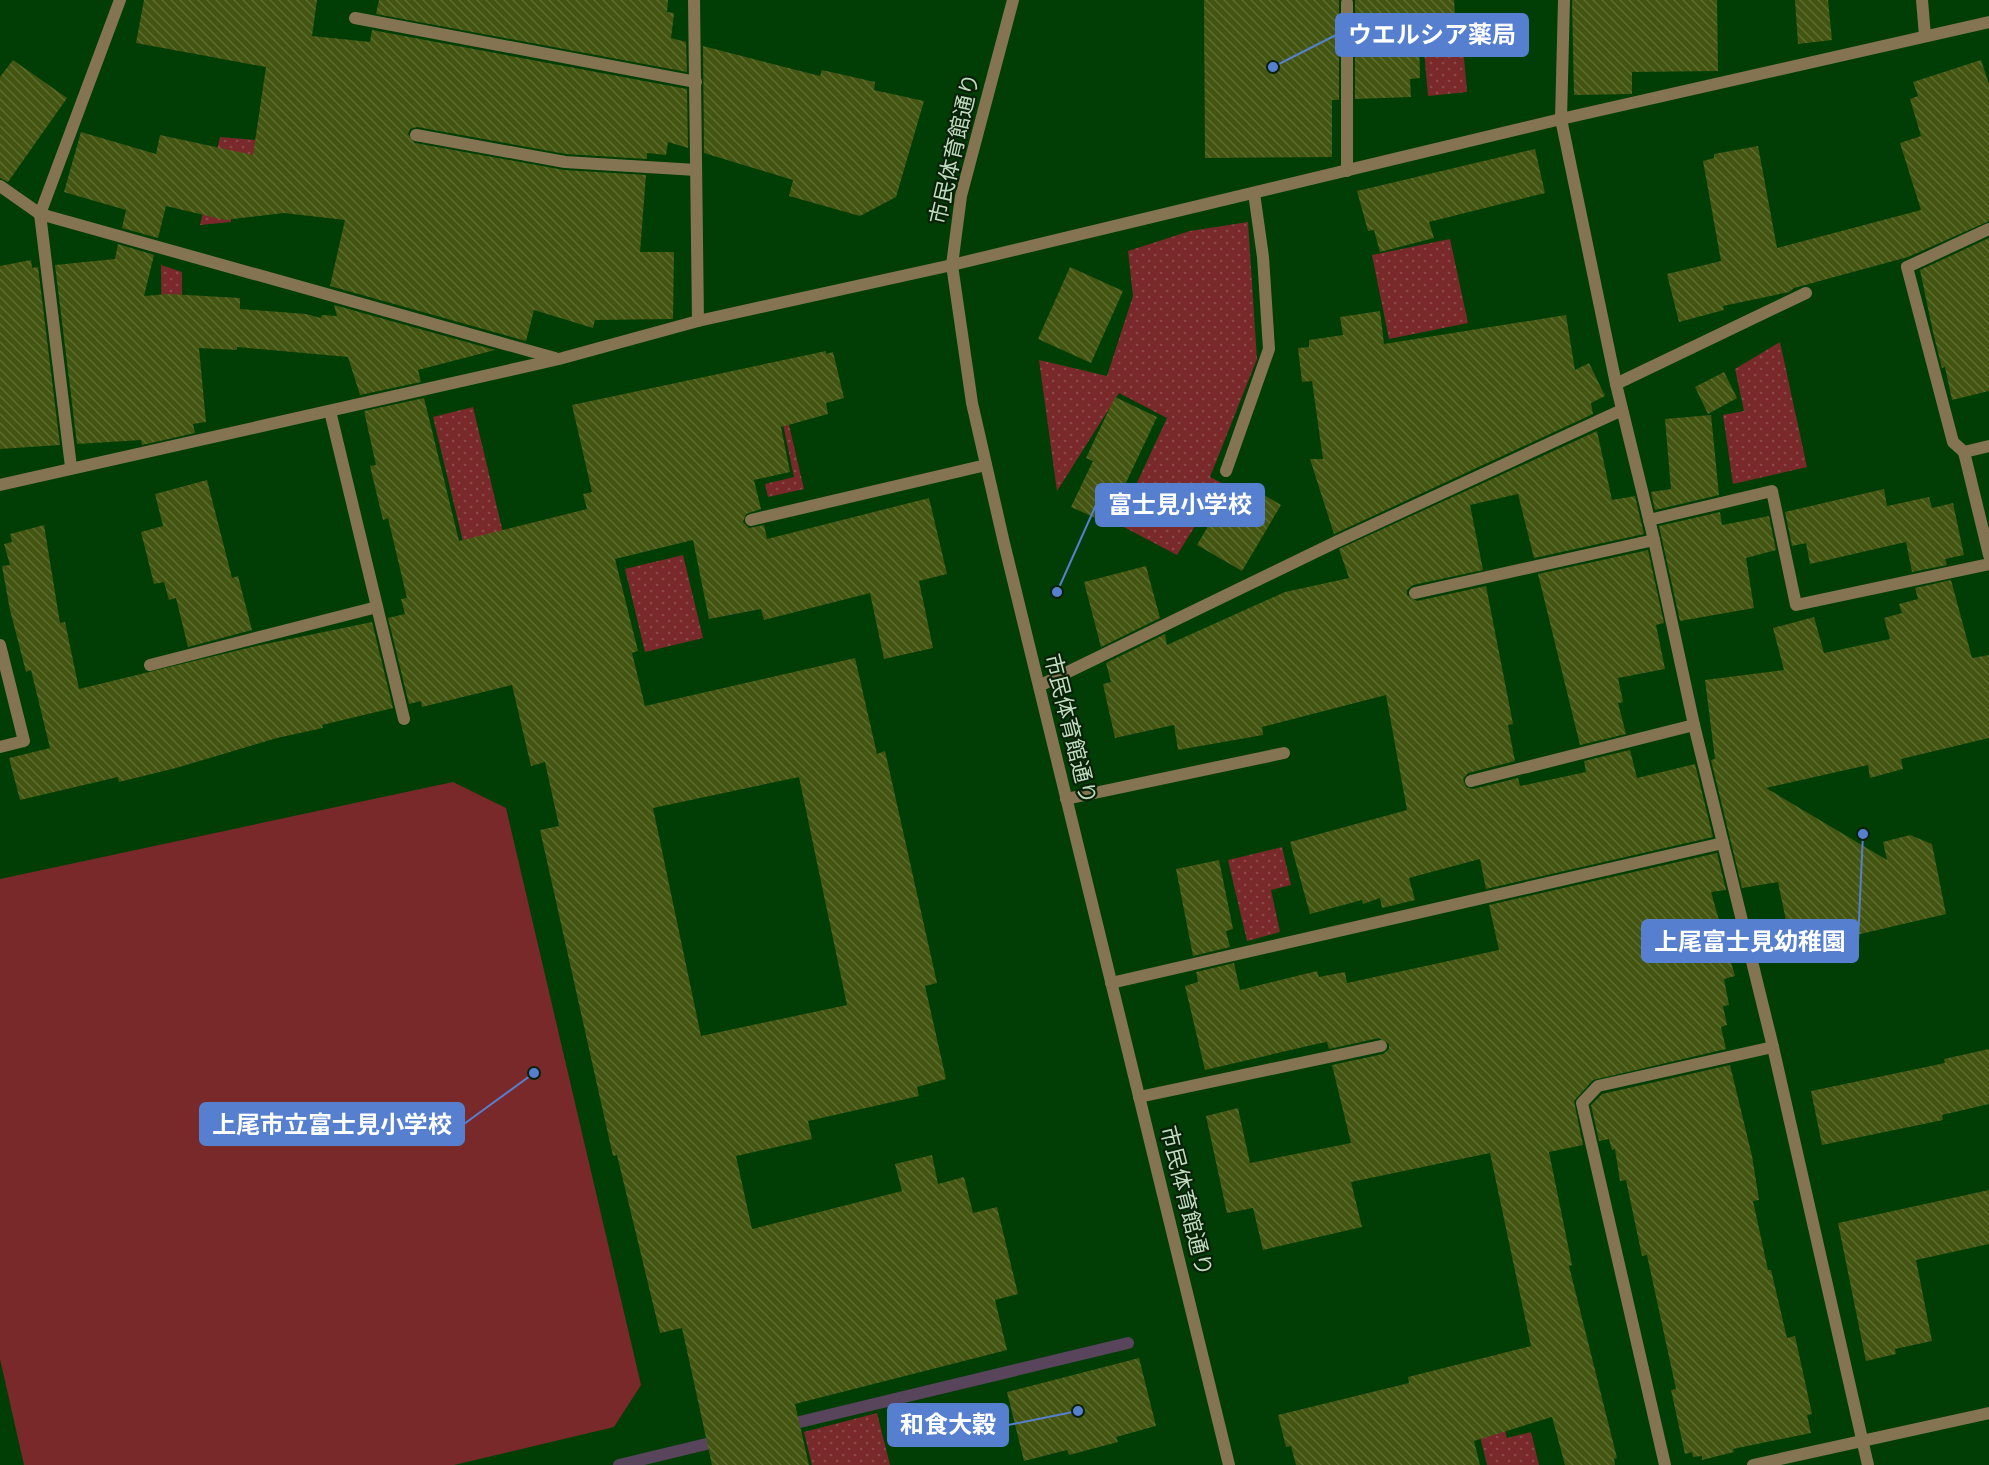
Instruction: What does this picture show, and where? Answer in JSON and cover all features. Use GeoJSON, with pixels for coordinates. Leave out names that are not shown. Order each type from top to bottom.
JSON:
{"type":"FeatureCollection","features":[{"type":"Feature","properties":{"kind":"street"},"geometry":{"type":"LineString","coordinates":[[71,467],[40,214],[120,0]]}},
{"type":"Feature","properties":{"kind":"street"},"geometry":{"type":"LineString","coordinates":[[694,0],[698,321]]}},
{"type":"Feature","properties":{"kind":"street","name":"市民体育館通り"},"geometry":{"type":"LineString","coordinates":[[1013,0],[962,196],[952,265],[972,403],[1065,799],[1229,1465]]}},
{"type":"Feature","properties":{"kind":"street"},"geometry":{"type":"LineString","coordinates":[[1564,0],[1562,119],[1616,384],[1654,540],[1694,725],[1773,1047],[1868,1465]]}},
{"type":"Feature","properties":{"kind":"street"},"geometry":{"type":"LineString","coordinates":[[1922,0],[1925,36]]}},
{"type":"Feature","properties":{"kind":"street"},"geometry":{"type":"LineString","coordinates":[[1347,3],[1347,171]]}},
{"type":"Feature","properties":{"kind":"street"},"geometry":{"type":"LineString","coordinates":[[355,18],[696,82]]}},
{"type":"Feature","properties":{"kind":"street"},"geometry":{"type":"LineString","coordinates":[[0,484],[559,359],[698,321],[952,265],[1562,119],[1989,22]]}},
{"type":"Feature","properties":{"kind":"street"},"geometry":{"type":"LineString","coordinates":[[416,135],[565,162],[696,170]]}},
{"type":"Feature","properties":{"kind":"street"},"geometry":{"type":"LineString","coordinates":[[0,186],[40,214],[559,359]]}},
{"type":"Feature","properties":{"kind":"street"},"geometry":{"type":"LineString","coordinates":[[1226,471],[1269,348],[1263,257],[1254,194]]}},
{"type":"Feature","properties":{"kind":"street"},"geometry":{"type":"LineString","coordinates":[[1989,229],[1907,267],[1953,442],[1964,452],[1989,555]]}},
{"type":"Feature","properties":{"kind":"street"},"geometry":{"type":"LineString","coordinates":[[1616,384],[1806,293]]}},
{"type":"Feature","properties":{"kind":"street"},"geometry":{"type":"LineString","coordinates":[[1039,686],[1336,542],[1622,410]]}},
{"type":"Feature","properties":{"kind":"street"},"geometry":{"type":"LineString","coordinates":[[330,411],[404,719]]}},
{"type":"Feature","properties":{"kind":"street"},"geometry":{"type":"LineString","coordinates":[[1964,452],[1989,446]]}},
{"type":"Feature","properties":{"kind":"street"},"geometry":{"type":"LineString","coordinates":[[751,520],[986,465]]}},
{"type":"Feature","properties":{"kind":"street"},"geometry":{"type":"LineString","coordinates":[[1649,520],[1772,490],[1796,605],[1989,564]]}},
{"type":"Feature","properties":{"kind":"street"},"geometry":{"type":"LineString","coordinates":[[1415,593],[1654,540]]}},
{"type":"Feature","properties":{"kind":"street"},"geometry":{"type":"LineString","coordinates":[[150,665],[377,607]]}},
{"type":"Feature","properties":{"kind":"street"},"geometry":{"type":"LineString","coordinates":[[0,645],[24,741],[0,747]]}},
{"type":"Feature","properties":{"kind":"street"},"geometry":{"type":"LineString","coordinates":[[1471,781],[1694,725]]}},
{"type":"Feature","properties":{"kind":"street"},"geometry":{"type":"LineString","coordinates":[[1065,799],[1284,753]]}},
{"type":"Feature","properties":{"kind":"street"},"geometry":{"type":"LineString","coordinates":[[1111,983],[1723,843]]}},
{"type":"Feature","properties":{"kind":"street"},"geometry":{"type":"LineString","coordinates":[[1139,1097],[1381,1046]]}},
{"type":"Feature","properties":{"kind":"street"},"geometry":{"type":"LineString","coordinates":[[1665,1465],[1582,1102],[1598,1086],[1773,1047]]}},
{"type":"Feature","properties":{"kind":"street"},"geometry":{"type":"LineString","coordinates":[[1753,1465],[1862,1439],[1989,1413]]}},
{"type":"Feature","properties":{"kind":"shaded area"},"geometry":{"type":"Polygon","coordinates":[[[1462,35],[1467,92],[1428,96],[1423,39],[1462,35]]]}},
{"type":"Feature","properties":{"kind":"shaded area"},"geometry":{"type":"Polygon","coordinates":[[[220,137],[257,140],[252,198],[229,202],[231,222],[200,225],[220,137]]]}},
{"type":"Feature","properties":{"kind":"shaded area"},"geometry":{"type":"Polygon","coordinates":[[[1248,222],[1257,359],[1210,477],[1222,483],[1177,555],[1118,524],[1167,418],[1119,393],[1057,491],[1039,360],[1107,376],[1133,296],[1128,251],[1190,231],[1248,222]]]}},
{"type":"Feature","properties":{"kind":"shaded area"},"geometry":{"type":"Polygon","coordinates":[[[1450,239],[1468,323],[1389,339],[1372,255],[1450,239]]]}},
{"type":"Feature","properties":{"kind":"shaded area"},"geometry":{"type":"Polygon","coordinates":[[[161,265],[182,272],[182,339],[162,339],[161,265]]]}},
{"type":"Feature","properties":{"kind":"shaded area"},"geometry":{"type":"Polygon","coordinates":[[[1780,342],[1807,467],[1733,484],[1723,415],[1744,411],[1735,369],[1780,342]]]}},
{"type":"Feature","properties":{"kind":"shaded area"},"geometry":{"type":"Polygon","coordinates":[[[784,404],[804,489],[768,497],[765,484],[794,477],[783,424],[784,404]]]}},
{"type":"Feature","properties":{"kind":"shaded area"},"geometry":{"type":"Polygon","coordinates":[[[473,407],[505,541],[465,550],[433,417],[473,407]]]}},
{"type":"Feature","properties":{"kind":"shaded area"},"geometry":{"type":"Polygon","coordinates":[[[683,555],[703,638],[645,652],[625,569],[683,555]]]}},
{"type":"Feature","properties":{"kind":"shaded area"},"geometry":{"type":"Polygon","coordinates":[[[453,782],[506,808],[641,1385],[614,1427],[454,1465],[24,1465],[0,1359],[0,879],[453,782]]]}},
{"type":"Feature","properties":{"kind":"shaded area"},"geometry":{"type":"Polygon","coordinates":[[[1282,847],[1291,885],[1271,890],[1280,932],[1247,941],[1228,860],[1282,847]]]}},
{"type":"Feature","properties":{"kind":"shaded area"},"geometry":{"type":"Polygon","coordinates":[[[1499,1406],[1507,1438],[1531,1432],[1539,1465],[1487,1465],[1474,1412],[1499,1406]]]}},
{"type":"Feature","properties":{"kind":"shaded area"},"geometry":{"type":"Polygon","coordinates":[[[877,1413],[890,1465],[812,1465],[804,1432],[877,1413]]]}},
{"type":"Feature","properties":{"kind":"building"},"geometry":{"type":"Polygon","coordinates":[[[144,0],[317,0],[312,36],[370,42],[372,30],[687,89],[688,148],[668,142],[666,155],[647,153],[647,159],[566,154],[417,127],[410,129],[408,134],[415,143],[564,170],[646,175],[640,252],[674,252],[673,319],[595,320],[593,328],[534,310],[526,341],[330,286],[345,220],[284,213],[225,220],[166,206],[158,238],[122,228],[126,210],[64,192],[81,132],[156,154],[160,135],[253,155],[266,67],[136,43],[144,0]]]}},
{"type":"Feature","properties":{"kind":"building"},"geometry":{"type":"Polygon","coordinates":[[[379,0],[668,0],[667,12],[674,13],[671,38],[686,42],[687,72],[376,14],[379,0]]]}},
{"type":"Feature","properties":{"kind":"building"},"geometry":{"type":"Polygon","coordinates":[[[1204,0],[1339,0],[1339,100],[1332,100],[1332,157],[1205,158],[1204,0]]]}},
{"type":"Feature","properties":{"kind":"building"},"geometry":{"type":"Polygon","coordinates":[[[1355,0],[1454,0],[1456,29],[1419,31],[1420,78],[1410,79],[1411,97],[1355,99],[1355,0]]]}},
{"type":"Feature","properties":{"kind":"building"},"geometry":{"type":"Polygon","coordinates":[[[1572,0],[1717,0],[1718,71],[1632,72],[1632,94],[1574,95],[1572,0]]]}},
{"type":"Feature","properties":{"kind":"building"},"geometry":{"type":"Polygon","coordinates":[[[1795,0],[1828,0],[1832,40],[1798,44],[1795,0]]]}},
{"type":"Feature","properties":{"kind":"building"},"geometry":{"type":"Polygon","coordinates":[[[703,46],[820,76],[822,70],[875,82],[874,90],[924,101],[896,197],[860,216],[789,196],[793,180],[704,153],[703,46]]]}},
{"type":"Feature","properties":{"kind":"building"},"geometry":{"type":"Polygon","coordinates":[[[13,60],[67,98],[8,182],[0,178],[0,77],[13,60]]]}},
{"type":"Feature","properties":{"kind":"building"},"geometry":{"type":"Polygon","coordinates":[[[1981,60],[1989,84],[1989,221],[1908,257],[1794,288],[1789,292],[1723,306],[1724,310],[1679,322],[1667,274],[1721,261],[1703,161],[1714,158],[1714,154],[1758,146],[1777,248],[1921,210],[1900,143],[1921,136],[1910,99],[1918,96],[1913,82],[1981,60]]]}},
{"type":"Feature","properties":{"kind":"building"},"geometry":{"type":"Polygon","coordinates":[[[1535,149],[1545,193],[1429,222],[1434,238],[1380,252],[1374,230],[1368,231],[1357,191],[1535,149]]]}},
{"type":"Feature","properties":{"kind":"building"},"geometry":{"type":"Polygon","coordinates":[[[1989,238],[1989,391],[1952,400],[1945,367],[1942,368],[1933,332],[1920,270],[1989,238]]]}},
{"type":"Feature","properties":{"kind":"building"},"geometry":{"type":"Polygon","coordinates":[[[118,244],[154,255],[144,296],[169,294],[240,298],[240,309],[306,314],[321,318],[322,315],[337,316],[334,305],[495,350],[418,370],[421,382],[360,395],[348,357],[237,347],[237,350],[199,348],[206,422],[193,424],[195,433],[142,445],[141,440],[77,444],[55,265],[115,259],[118,244]]]}},
{"type":"Feature","properties":{"kind":"building"},"geometry":{"type":"Polygon","coordinates":[[[31,260],[32,268],[38,267],[60,445],[0,449],[0,266],[31,260]]]}},
{"type":"Feature","properties":{"kind":"building"},"geometry":{"type":"Polygon","coordinates":[[[1070,267],[1123,291],[1091,363],[1038,339],[1070,267]]]}},
{"type":"Feature","properties":{"kind":"building"},"geometry":{"type":"Polygon","coordinates":[[[1380,311],[1384,344],[1566,315],[1575,370],[1589,363],[1605,396],[1591,403],[1593,414],[1334,534],[1310,459],[1323,459],[1312,381],[1302,382],[1298,348],[1309,347],[1309,340],[1343,335],[1340,317],[1380,311]]]}},
{"type":"Feature","properties":{"kind":"building"},"geometry":{"type":"Polygon","coordinates":[[[826,351],[826,354],[833,352],[844,398],[826,403],[828,414],[781,427],[790,472],[754,480],[761,509],[746,514],[743,522],[749,528],[764,525],[767,539],[929,498],[947,574],[919,581],[933,648],[884,659],[870,593],[764,620],[761,609],[709,619],[693,540],[615,559],[638,651],[632,653],[645,706],[855,658],[877,754],[885,751],[937,983],[925,986],[946,1079],[917,1087],[919,1096],[808,1121],[812,1139],[736,1156],[752,1229],[902,1191],[895,1164],[932,1155],[938,1184],[964,1177],[973,1213],[997,1207],[1018,1294],[995,1300],[1007,1350],[795,1404],[809,1465],[712,1465],[682,1328],[660,1333],[617,1155],[613,1156],[540,830],[559,826],[545,762],[531,766],[512,685],[422,707],[421,701],[409,704],[388,618],[405,614],[401,599],[407,598],[388,518],[383,520],[370,466],[376,465],[364,411],[424,398],[459,541],[587,509],[583,494],[592,492],[572,405],[826,351]],[[799,777],[653,808],[701,1036],[847,1005],[799,777]]]}},
{"type":"Feature","properties":{"kind":"building"},"geometry":{"type":"Polygon","coordinates":[[[1724,372],[1737,398],[1708,414],[1695,387],[1724,372]]]}},
{"type":"Feature","properties":{"kind":"building"},"geometry":{"type":"Polygon","coordinates":[[[1115,397],[1157,417],[1107,523],[1071,507],[1093,461],[1086,458],[1115,397]]]}},
{"type":"Feature","properties":{"kind":"building"},"geometry":{"type":"Polygon","coordinates":[[[1711,415],[1719,495],[1655,510],[1651,492],[1671,489],[1665,419],[1711,415]]]}},
{"type":"Feature","properties":{"kind":"building"},"geometry":{"type":"Polygon","coordinates":[[[1597,431],[1612,500],[1635,496],[1644,534],[1534,558],[1518,494],[1470,505],[1483,570],[1413,585],[1407,590],[1407,595],[1417,601],[1486,586],[1513,724],[1508,725],[1515,761],[1468,773],[1463,779],[1466,787],[1473,789],[1518,778],[1520,786],[1586,772],[1584,761],[1630,750],[1637,778],[1695,764],[1713,837],[1486,889],[1480,859],[1409,878],[1415,900],[1382,908],[1380,898],[1363,904],[1362,900],[1310,914],[1290,842],[1407,810],[1386,695],[1262,727],[1263,735],[1178,750],[1174,725],[1115,738],[1103,684],[1111,682],[1106,663],[1165,634],[1167,645],[1285,592],[1349,578],[1339,549],[1597,431]]]}},
{"type":"Feature","properties":{"kind":"building"},"geometry":{"type":"Polygon","coordinates":[[[207,480],[232,578],[238,576],[252,630],[188,647],[176,598],[169,600],[164,582],[154,584],[141,532],[163,526],[155,494],[207,480]]]}},
{"type":"Feature","properties":{"kind":"building"},"geometry":{"type":"Polygon","coordinates":[[[1244,483],[1281,505],[1242,571],[1197,545],[1224,499],[1232,503],[1244,483]]]}},
{"type":"Feature","properties":{"kind":"building"},"geometry":{"type":"Polygon","coordinates":[[[1884,489],[1887,506],[1929,497],[1932,508],[1953,503],[1964,555],[1945,559],[1947,565],[1912,572],[1906,542],[1810,564],[1806,543],[1792,546],[1785,512],[1884,489]]]}},
{"type":"Feature","properties":{"kind":"building"},"geometry":{"type":"Polygon","coordinates":[[[1720,512],[1722,525],[1769,516],[1776,550],[1746,558],[1754,608],[1680,621],[1659,526],[1720,512]]]}},
{"type":"Feature","properties":{"kind":"building"},"geometry":{"type":"Polygon","coordinates":[[[44,525],[60,623],[65,622],[79,689],[256,646],[372,622],[393,708],[322,725],[323,728],[277,738],[176,768],[119,782],[118,777],[20,800],[9,758],[50,748],[31,670],[26,672],[10,610],[2,566],[10,565],[4,544],[12,542],[10,534],[44,525]]]}},
{"type":"Feature","properties":{"kind":"building"},"geometry":{"type":"Polygon","coordinates":[[[1648,550],[1664,623],[1656,625],[1665,669],[1618,678],[1623,702],[1618,703],[1626,734],[1580,745],[1538,574],[1648,550]]]}},
{"type":"Feature","properties":{"kind":"building"},"geometry":{"type":"Polygon","coordinates":[[[1146,566],[1160,618],[1101,647],[1084,582],[1146,566]]]}},
{"type":"Feature","properties":{"kind":"building"},"geometry":{"type":"Polygon","coordinates":[[[1951,580],[1972,658],[1989,655],[1989,738],[1901,759],[1903,769],[1870,778],[1868,765],[1766,788],[1887,860],[1883,842],[1910,835],[1932,844],[1946,914],[1792,950],[1778,882],[1742,888],[1711,760],[1715,759],[1705,680],[1784,670],[1773,628],[1814,617],[1824,653],[1890,639],[1884,618],[1902,613],[1899,604],[1918,599],[1915,588],[1951,580]]]}},
{"type":"Feature","properties":{"kind":"building"},"geometry":{"type":"Polygon","coordinates":[[[1717,853],[1726,890],[1711,892],[1735,976],[1724,979],[1729,1005],[1723,1006],[1727,1025],[1721,1027],[1726,1049],[1593,1080],[1574,1101],[1583,1145],[1549,1152],[1572,1265],[1569,1266],[1617,1458],[1614,1459],[1615,1465],[1565,1465],[1552,1417],[1474,1441],[1480,1465],[1296,1465],[1291,1446],[1286,1447],[1278,1415],[1409,1383],[1408,1377],[1531,1346],[1490,1153],[1351,1182],[1362,1227],[1263,1250],[1253,1208],[1227,1213],[1206,1116],[1238,1108],[1250,1163],[1351,1143],[1332,1065],[1383,1054],[1389,1049],[1389,1044],[1379,1038],[1329,1049],[1327,1042],[1205,1070],[1185,986],[1198,982],[1196,972],[1234,963],[1240,990],[1317,971],[1319,977],[1345,972],[1347,983],[1499,950],[1489,905],[1717,853]]]}},
{"type":"Feature","properties":{"kind":"building"},"geometry":{"type":"Polygon","coordinates":[[[1219,860],[1233,929],[1226,931],[1230,947],[1193,956],[1176,869],[1219,860]]]}},
{"type":"Feature","properties":{"kind":"building"},"geometry":{"type":"Polygon","coordinates":[[[1989,1049],[1989,1104],[1942,1115],[1943,1120],[1822,1145],[1811,1091],[1945,1063],[1944,1059],[1989,1049]]]}},
{"type":"Feature","properties":{"kind":"building"},"geometry":{"type":"Polygon","coordinates":[[[1730,1065],[1752,1156],[1759,1200],[1753,1201],[1768,1270],[1771,1270],[1787,1338],[1795,1336],[1812,1414],[1807,1415],[1811,1433],[1733,1449],[1734,1452],[1702,1460],[1702,1456],[1693,1457],[1692,1452],[1685,1454],[1671,1390],[1676,1389],[1647,1255],[1642,1256],[1626,1180],[1620,1181],[1615,1149],[1612,1150],[1609,1139],[1599,1141],[1591,1105],[1602,1094],[1730,1065]]]}},
{"type":"Feature","properties":{"kind":"building"},"geometry":{"type":"Polygon","coordinates":[[[1989,1190],[1989,1244],[1916,1260],[1932,1341],[1895,1349],[1896,1354],[1866,1361],[1838,1223],[1989,1190]]]}},
{"type":"Feature","properties":{"kind":"building"},"geometry":{"type":"Polygon","coordinates":[[[1139,1358],[1156,1426],[1116,1437],[1118,1442],[1069,1455],[1067,1450],[1024,1461],[1007,1392],[1139,1358]]]}},
{"type":"Feature","properties":{"kind":"waterway"},"geometry":{"type":"LineString","coordinates":[[783,1426],[1128,1343]]}},
{"type":"Feature","properties":{"kind":"waterway"},"geometry":{"type":"LineString","coordinates":[[619,1465],[723,1440]]}},
{"type":"Feature","properties":{"kind":"place","name":"ウエルシア薬局"},"geometry":{"type":"Point","coordinates":[1273,67]}},
{"type":"Feature","properties":{"kind":"place","name":"富士見小学校"},"geometry":{"type":"Point","coordinates":[1057,592]}},
{"type":"Feature","properties":{"kind":"place","name":"上尾富士見幼稚園"},"geometry":{"type":"Point","coordinates":[1863,834]}},
{"type":"Feature","properties":{"kind":"place","name":"上尾市立富士見小学校"},"geometry":{"type":"Point","coordinates":[534,1073]}},
{"type":"Feature","properties":{"kind":"place","name":"和食大穀"},"geometry":{"type":"Point","coordinates":[1078,1411]}}]}
